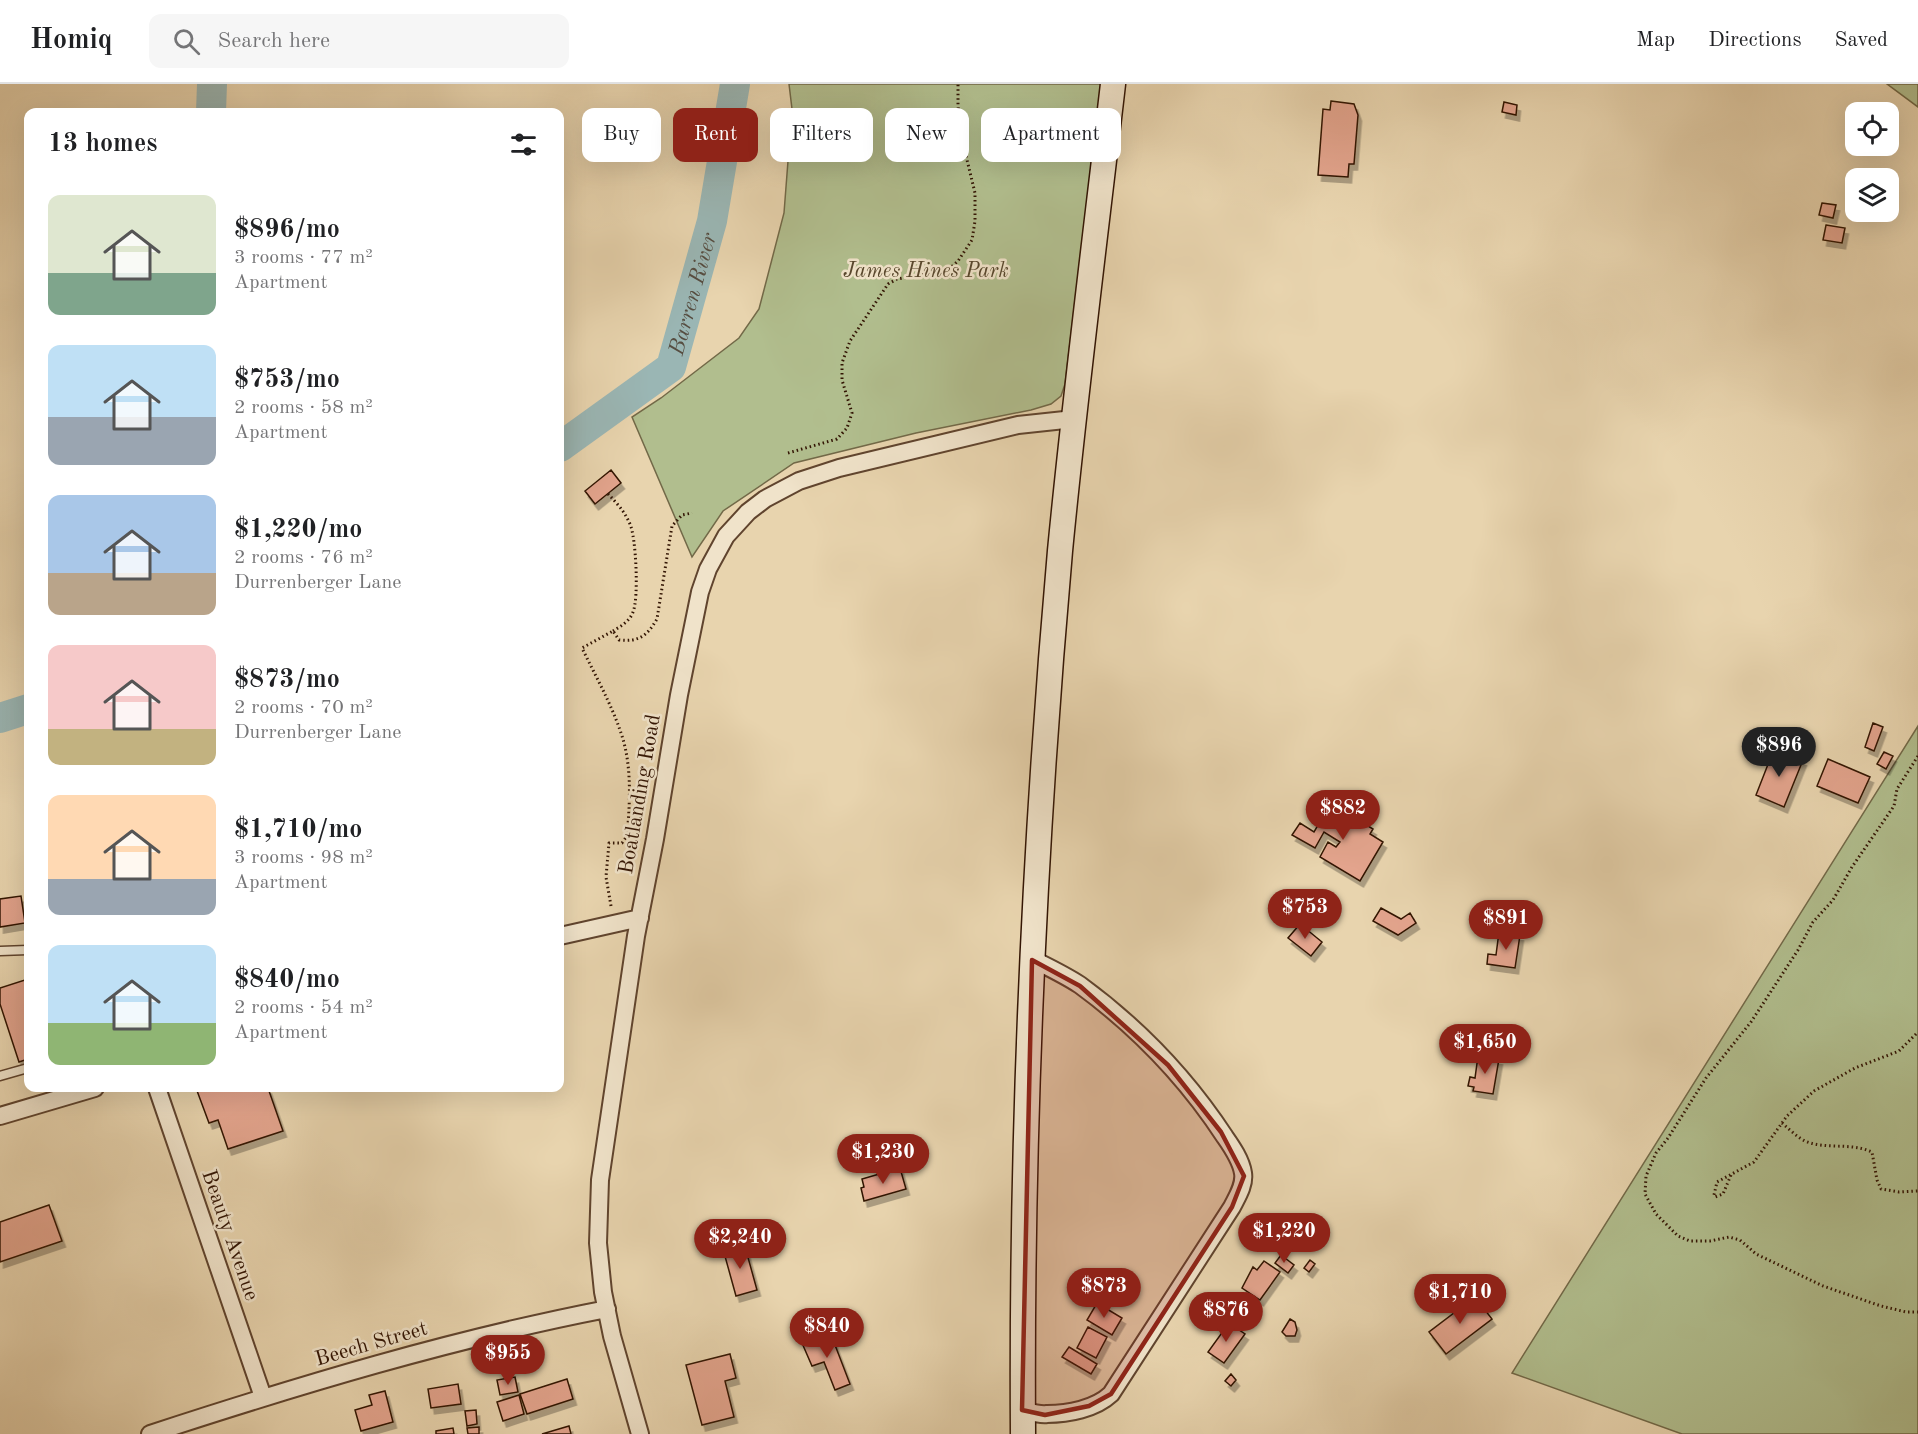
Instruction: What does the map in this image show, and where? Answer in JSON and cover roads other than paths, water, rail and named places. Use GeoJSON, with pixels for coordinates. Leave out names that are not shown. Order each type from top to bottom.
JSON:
{"type":"FeatureCollection","features":[{"type":"Feature","properties":{"kind":"main road"},"geometry":{"type":"LineString","coordinates":[[1023,1434],[1025,1145],[1032,959],[1046,720],[1060,549],[1113,84]]}},
{"type":"Feature","properties":{"kind":"street","name":"Boatlanding Road"},"geometry":{"type":"LineString","coordinates":[[640,1434],[612,1336],[600,1274],[598,1243],[600,1180],[622,1021],[679,695],[700,592],[713,557],[738,522],[765,499],[786,486],[819,474],[1018,425],[1074,419]]}},
{"type":"Feature","properties":{"kind":"street"},"geometry":{"type":"LineString","coordinates":[[564,935],[640,918]]}},
{"type":"Feature","properties":{"kind":"street"},"geometry":{"type":"LineString","coordinates":[[1022,1410],[1045,1415],[1073,1410],[1096,1404],[1111,1394],[1232,1207],[1244,1176],[1238,1159],[1221,1131],[1197,1098],[1168,1065],[1122,1020],[1080,986],[1032,959]]}},
{"type":"Feature","properties":{"kind":"street"},"geometry":{"type":"LineString","coordinates":[[0,1116],[81,1092]]}},
{"type":"Feature","properties":{"kind":"street","name":"Beauty Avenue"},"geometry":{"type":"LineString","coordinates":[[158,1092],[263,1397]]}},
{"type":"Feature","properties":{"kind":"street","name":"Beech Street"},"geometry":{"type":"LineString","coordinates":[[150,1434],[263,1397],[459,1342],[607,1310]]}},
{"type":"Feature","properties":{"kind":"lane"},"geometry":{"type":"LineString","coordinates":[[0,951],[24,950]]}},
{"type":"Feature","properties":{"kind":"lane"},"geometry":{"type":"LineString","coordinates":[[0,1076],[24,1069]]}},
{"type":"Feature","properties":{"kind":"waterway"},"geometry":{"type":"LineString","coordinates":[[211,108],[212,84]]}},
{"type":"Feature","properties":{"kind":"waterway","name":"Barren River"},"geometry":{"type":"LineString","coordinates":[[564,444],[671,367],[712,221],[735,84]]}},
{"type":"Feature","properties":{"kind":"waterway","name":"Barren River"},"geometry":{"type":"LineString","coordinates":[[0,718],[24,710]]}},
{"type":"Feature","properties":{"kind":"park label","name":"James Hines Park"},"geometry":{"type":"Point","coordinates":[926,270]}}]}
